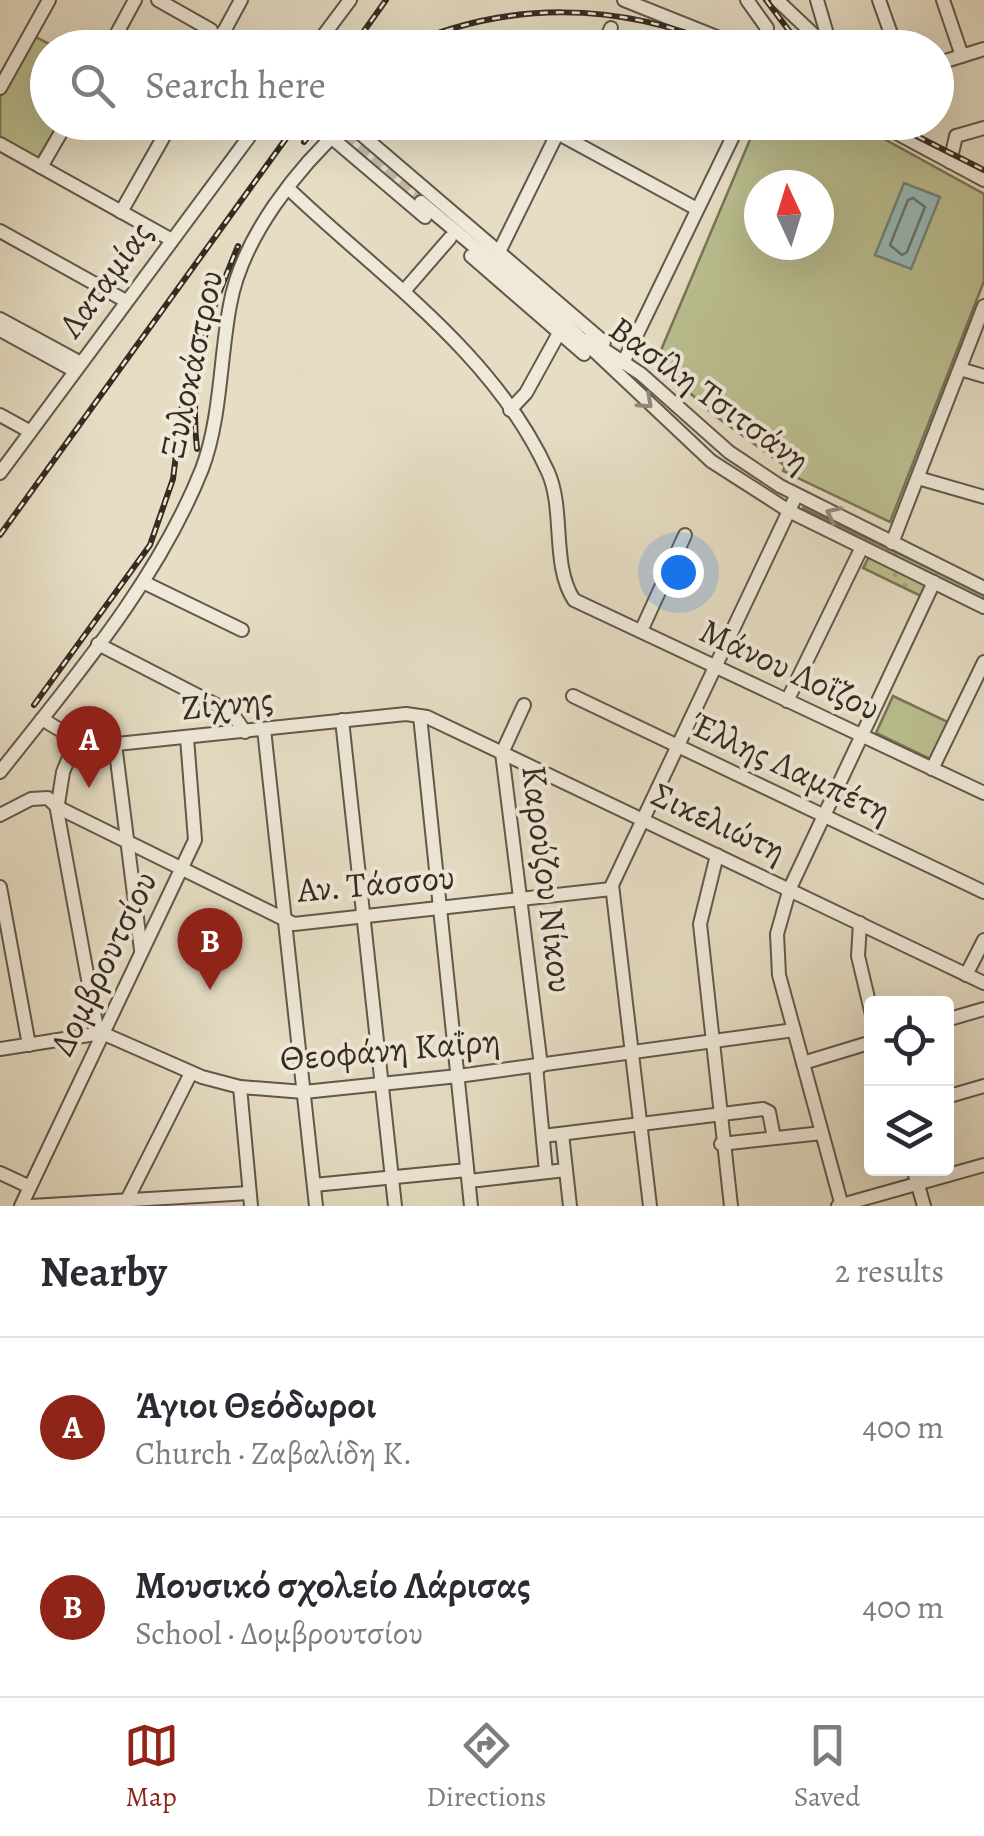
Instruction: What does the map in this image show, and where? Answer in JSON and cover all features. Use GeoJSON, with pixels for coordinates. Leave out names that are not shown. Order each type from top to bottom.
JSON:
{"type":"FeatureCollection","features":[{"type":"Feature","properties":{"kind":"street"},"geometry":{"type":"LineString","coordinates":[[32,30],[49,0]]}},
{"type":"Feature","properties":{"kind":"street"},"geometry":{"type":"LineString","coordinates":[[119,30],[135,0]]}},
{"type":"Feature","properties":{"kind":"street"},"geometry":{"type":"LineString","coordinates":[[158,0],[214,30]]}},
{"type":"Feature","properties":{"kind":"street"},"geometry":{"type":"LineString","coordinates":[[217,30],[241,0]]}},
{"type":"Feature","properties":{"kind":"street"},"geometry":{"type":"LineString","coordinates":[[328,30],[350,0]]}},
{"type":"Feature","properties":{"kind":"street"},"geometry":{"type":"LineString","coordinates":[[624,0],[699,30]]}},
{"type":"Feature","properties":{"kind":"street"},"geometry":{"type":"LineString","coordinates":[[747,0],[766,30]]}},
{"type":"Feature","properties":{"kind":"street"},"geometry":{"type":"LineString","coordinates":[[777,0],[810,30]]}},
{"type":"Feature","properties":{"kind":"street"},"geometry":{"type":"LineString","coordinates":[[817,0],[825,30]]}},
{"type":"Feature","properties":{"kind":"street"},"geometry":{"type":"LineString","coordinates":[[880,0],[890,30]]}},
{"type":"Feature","properties":{"kind":"street"},"geometry":{"type":"LineString","coordinates":[[943,0],[953,30]]}},
{"type":"Feature","properties":{"kind":"street"},"geometry":{"type":"LineString","coordinates":[[954,32],[962,56]]}},
{"type":"Feature","properties":{"kind":"street"},"geometry":{"type":"LineString","coordinates":[[0,88],[30,34]]}},
{"type":"Feature","properties":{"kind":"street"},"geometry":{"type":"LineString","coordinates":[[954,58],[984,49]]}},
{"type":"Feature","properties":{"kind":"street"},"geometry":{"type":"LineString","coordinates":[[950,162],[956,136],[984,128]]}},
{"type":"Feature","properties":{"kind":"street"},"geometry":{"type":"LineString","coordinates":[[41,168],[56,140]]}},
{"type":"Feature","properties":{"kind":"street"},"geometry":{"type":"LineString","coordinates":[[121,212],[162,140]]}},
{"type":"Feature","properties":{"kind":"street","name":"Λαταμίας"},"geometry":{"type":"LineString","coordinates":[[0,472],[246,140]]}},
{"type":"Feature","properties":{"kind":"street","name":"Ξυλοκάστρου"},"geometry":{"type":"LineString","coordinates":[[0,772],[143,582],[204,464],[239,271],[290,190],[330,140]]}},
{"type":"Feature","properties":{"kind":"street"},"geometry":{"type":"LineString","coordinates":[[334,140],[596,364],[620,364],[731,140]]}},
{"type":"Feature","properties":{"kind":"street","name":"Βασίλη Τσιτσάνη"},"geometry":{"type":"LineString","coordinates":[[368,140],[499,252],[620,364],[710,460],[788,512],[984,606]]}},
{"type":"Feature","properties":{"kind":"street"},"geometry":{"type":"LineString","coordinates":[[499,252],[554,140]]}},
{"type":"Feature","properties":{"kind":"street"},"geometry":{"type":"LineString","coordinates":[[580,140],[697,209]]}},
{"type":"Feature","properties":{"kind":"street"},"geometry":{"type":"LineString","coordinates":[[909,140],[984,180]]}},
{"type":"Feature","properties":{"kind":"street"},"geometry":{"type":"LineString","coordinates":[[0,144],[170,239]]}},
{"type":"Feature","properties":{"kind":"street"},"geometry":{"type":"LineString","coordinates":[[290,190],[453,338],[510,410],[526,393],[558,333]]}},
{"type":"Feature","properties":{"kind":"street","name":"Βασίλη Τσιτσάνη"},"geometry":{"type":"LineString","coordinates":[[422,202],[576,334],[641,374],[728,452],[796,496],[984,588]]}},
{"type":"Feature","properties":{"kind":"street"},"geometry":{"type":"LineString","coordinates":[[0,231],[124,300]]}},
{"type":"Feature","properties":{"kind":"street"},"geometry":{"type":"LineString","coordinates":[[404,290],[450,238]]}},
{"type":"Feature","properties":{"kind":"street"},"geometry":{"type":"LineString","coordinates":[[892,543],[984,306]]}},
{"type":"Feature","properties":{"kind":"street"},"geometry":{"type":"LineString","coordinates":[[0,319],[78,367]]}},
{"type":"Feature","properties":{"kind":"street"},"geometry":{"type":"LineString","coordinates":[[0,330],[78,367]]}},
{"type":"Feature","properties":{"kind":"street"},"geometry":{"type":"LineString","coordinates":[[960,370],[984,376]]}},
{"type":"Feature","properties":{"kind":"street","name":"Μάνου Λοΐζου"},"geometry":{"type":"LineString","coordinates":[[510,410],[550,475],[571,596],[984,793]]}},
{"type":"Feature","properties":{"kind":"street"},"geometry":{"type":"LineString","coordinates":[[0,415],[29,431]]}},
{"type":"Feature","properties":{"kind":"street"},"geometry":{"type":"LineString","coordinates":[[918,478],[984,497]]}},
{"type":"Feature","properties":{"kind":"street"},"geometry":{"type":"LineString","coordinates":[[650,1206],[612,889],[796,496]]}},
{"type":"Feature","properties":{"kind":"street"},"geometry":{"type":"LineString","coordinates":[[641,631],[686,535]]}},
{"type":"Feature","properties":{"kind":"street"},"geometry":{"type":"LineString","coordinates":[[787,701],[862,546]]}},
{"type":"Feature","properties":{"kind":"street"},"geometry":{"type":"LineString","coordinates":[[143,582],[242,630]]}},
{"type":"Feature","properties":{"kind":"street"},"geometry":{"type":"LineString","coordinates":[[934,582],[790,888],[777,942],[779,975],[840,1206],[984,1165]]}},
{"type":"Feature","properties":{"kind":"street"},"geometry":{"type":"LineString","coordinates":[[98,644],[232,713],[245,732]]}},
{"type":"Feature","properties":{"kind":"street"},"geometry":{"type":"LineString","coordinates":[[932,769],[984,662]]}},
{"type":"Feature","properties":{"kind":"street","name":"Έλλης Λαμπέτη"},"geometry":{"type":"LineString","coordinates":[[573,696],[984,892]]}},
{"type":"Feature","properties":{"kind":"street","name":"Καρούζου Νίκου"},"geometry":{"type":"LineString","coordinates":[[524,704],[502,754],[521,899],[546,1172]]}},
{"type":"Feature","properties":{"kind":"street"},"geometry":{"type":"LineString","coordinates":[[424,716],[471,1206]]}},
{"type":"Feature","properties":{"kind":"street","name":"Ζίχνης"},"geometry":{"type":"LineString","coordinates":[[75,743],[88,747],[342,720],[424,716]]}},
{"type":"Feature","properties":{"kind":"street","name":"Σικελιώτη"},"geometry":{"type":"LineString","coordinates":[[424,716],[984,984]]}},
{"type":"Feature","properties":{"kind":"street"},"geometry":{"type":"LineString","coordinates":[[0,1049],[100,1034],[57,807],[63,772],[75,743],[42,719]]}},
{"type":"Feature","properties":{"kind":"street"},"geometry":{"type":"LineString","coordinates":[[342,720],[396,1206]]}},
{"type":"Feature","properties":{"kind":"street"},"geometry":{"type":"LineString","coordinates":[[264,730],[316,1206]]}},
{"type":"Feature","properties":{"kind":"street","name":"Δομβρουτσίου"},"geometry":{"type":"LineString","coordinates":[[22,1206],[197,833],[188,738]]}},
{"type":"Feature","properties":{"kind":"street"},"geometry":{"type":"LineString","coordinates":[[115,744],[142,952]]}},
{"type":"Feature","properties":{"kind":"street","name":"Αν. Τάσσου"},"geometry":{"type":"LineString","coordinates":[[0,815],[37,798],[48,798],[57,807],[285,922],[612,889]]}},
{"type":"Feature","properties":{"kind":"street"},"geometry":{"type":"LineString","coordinates":[[717,855],[700,924],[731,1206]]}},
{"type":"Feature","properties":{"kind":"street"},"geometry":{"type":"LineString","coordinates":[[0,887],[30,1045]]}},
{"type":"Feature","properties":{"kind":"street"},"geometry":{"type":"LineString","coordinates":[[860,922],[858,956],[867,996]]}},
{"type":"Feature","properties":{"kind":"street"},"geometry":{"type":"LineString","coordinates":[[966,975],[984,940]]}},
{"type":"Feature","properties":{"kind":"street"},"geometry":{"type":"LineString","coordinates":[[954,1018],[984,1009]]}},
{"type":"Feature","properties":{"kind":"street","name":"Θεοφάνη Καΐρη"},"geometry":{"type":"LineString","coordinates":[[100,1034],[190,1073],[240,1087],[304,1092],[538,1066],[794,1030]]}},
{"type":"Feature","properties":{"kind":"street"},"geometry":{"type":"LineString","coordinates":[[803,1063],[864,1044]]}},
{"type":"Feature","properties":{"kind":"street"},"geometry":{"type":"LineString","coordinates":[[127,1200],[190,1073]]}},
{"type":"Feature","properties":{"kind":"street"},"geometry":{"type":"LineString","coordinates":[[954,1095],[984,1086]]}},
{"type":"Feature","properties":{"kind":"street"},"geometry":{"type":"LineString","coordinates":[[31,1206],[127,1200],[250,1200],[240,1087]]}},
{"type":"Feature","properties":{"kind":"street"},"geometry":{"type":"LineString","coordinates":[[543,1136],[767,1110],[774,1138]]}},
{"type":"Feature","properties":{"kind":"street"},"geometry":{"type":"LineString","coordinates":[[722,1144],[822,1133]]}},
{"type":"Feature","properties":{"kind":"street"},"geometry":{"type":"LineString","coordinates":[[562,1134],[570,1206]]}},
{"type":"Feature","properties":{"kind":"street"},"geometry":{"type":"LineString","coordinates":[[314,1185],[392,1177],[566,1170]]}},
{"type":"Feature","properties":{"kind":"street"},"geometry":{"type":"LineString","coordinates":[[0,1173],[30,1187]]}},
{"type":"Feature","properties":{"kind":"street"},"geometry":{"type":"LineString","coordinates":[[916,1176],[924,1206]]}},
{"type":"Feature","properties":{"kind":"green space"},"geometry":{"type":"Polygon","coordinates":[[[30,43],[30,140],[49,140],[37,160],[0,139],[0,96],[30,43]]]}},
{"type":"Feature","properties":{"kind":"green space"},"geometry":{"type":"Polygon","coordinates":[[[750,140],[886,140],[984,194],[984,281],[890,522],[783,471],[785,466],[714,415],[656,362],[750,140]]]}},
{"type":"Feature","properties":{"kind":"green space"},"geometry":{"type":"Polygon","coordinates":[[[802,510],[984,594],[984,600],[802,510]]]}},
{"type":"Feature","properties":{"kind":"green space"},"geometry":{"type":"Polygon","coordinates":[[[869,557],[930,587],[925,598],[863,568],[869,557]]]}},
{"type":"Feature","properties":{"kind":"green space"},"geometry":{"type":"Polygon","coordinates":[[[893,696],[948,722],[930,759],[876,733],[893,696]]]}},
{"type":"Feature","properties":{"kind":"water"},"geometry":{"type":"Polygon","coordinates":[[[904,183],[940,197],[911,269],[875,255],[904,183]]]}},
{"type":"Feature","properties":{"kind":"tunnel"},"geometry":{"type":"LineString","coordinates":[[353,140],[421,202]]}},
{"type":"Feature","properties":{"kind":"railway"},"geometry":{"type":"LineString","coordinates":[[365,30],[386,0]]}},
{"type":"Feature","properties":{"kind":"railway"},"geometry":{"type":"LineString","coordinates":[[766,0],[788,30]]}},
{"type":"Feature","properties":{"kind":"railway"},"geometry":{"type":"LineString","coordinates":[[447,30],[481,21],[562,12],[645,21],[676,30]]}},
{"type":"Feature","properties":{"kind":"railway"},"geometry":{"type":"LineString","coordinates":[[0,535],[285,140]]}},
{"type":"Feature","properties":{"kind":"railway"},"geometry":{"type":"LineString","coordinates":[[925,140],[984,170]]}},
{"type":"Feature","properties":{"kind":"railway"},"geometry":{"type":"LineString","coordinates":[[197,449],[198,369],[218,297],[238,246]]}},
{"type":"Feature","properties":{"kind":"railway"},"geometry":{"type":"LineString","coordinates":[[34,705],[150,545],[173,479],[183,398]]}},
{"type":"Feature","properties":{"kind":"place","name":"Άγιοι Θεόδωροι"},"geometry":{"type":"Point","coordinates":[89,788]}},
{"type":"Feature","properties":{"kind":"place","name":"Μουσικό σχολείο Λάρισας"},"geometry":{"type":"Point","coordinates":[210,990]}}]}
